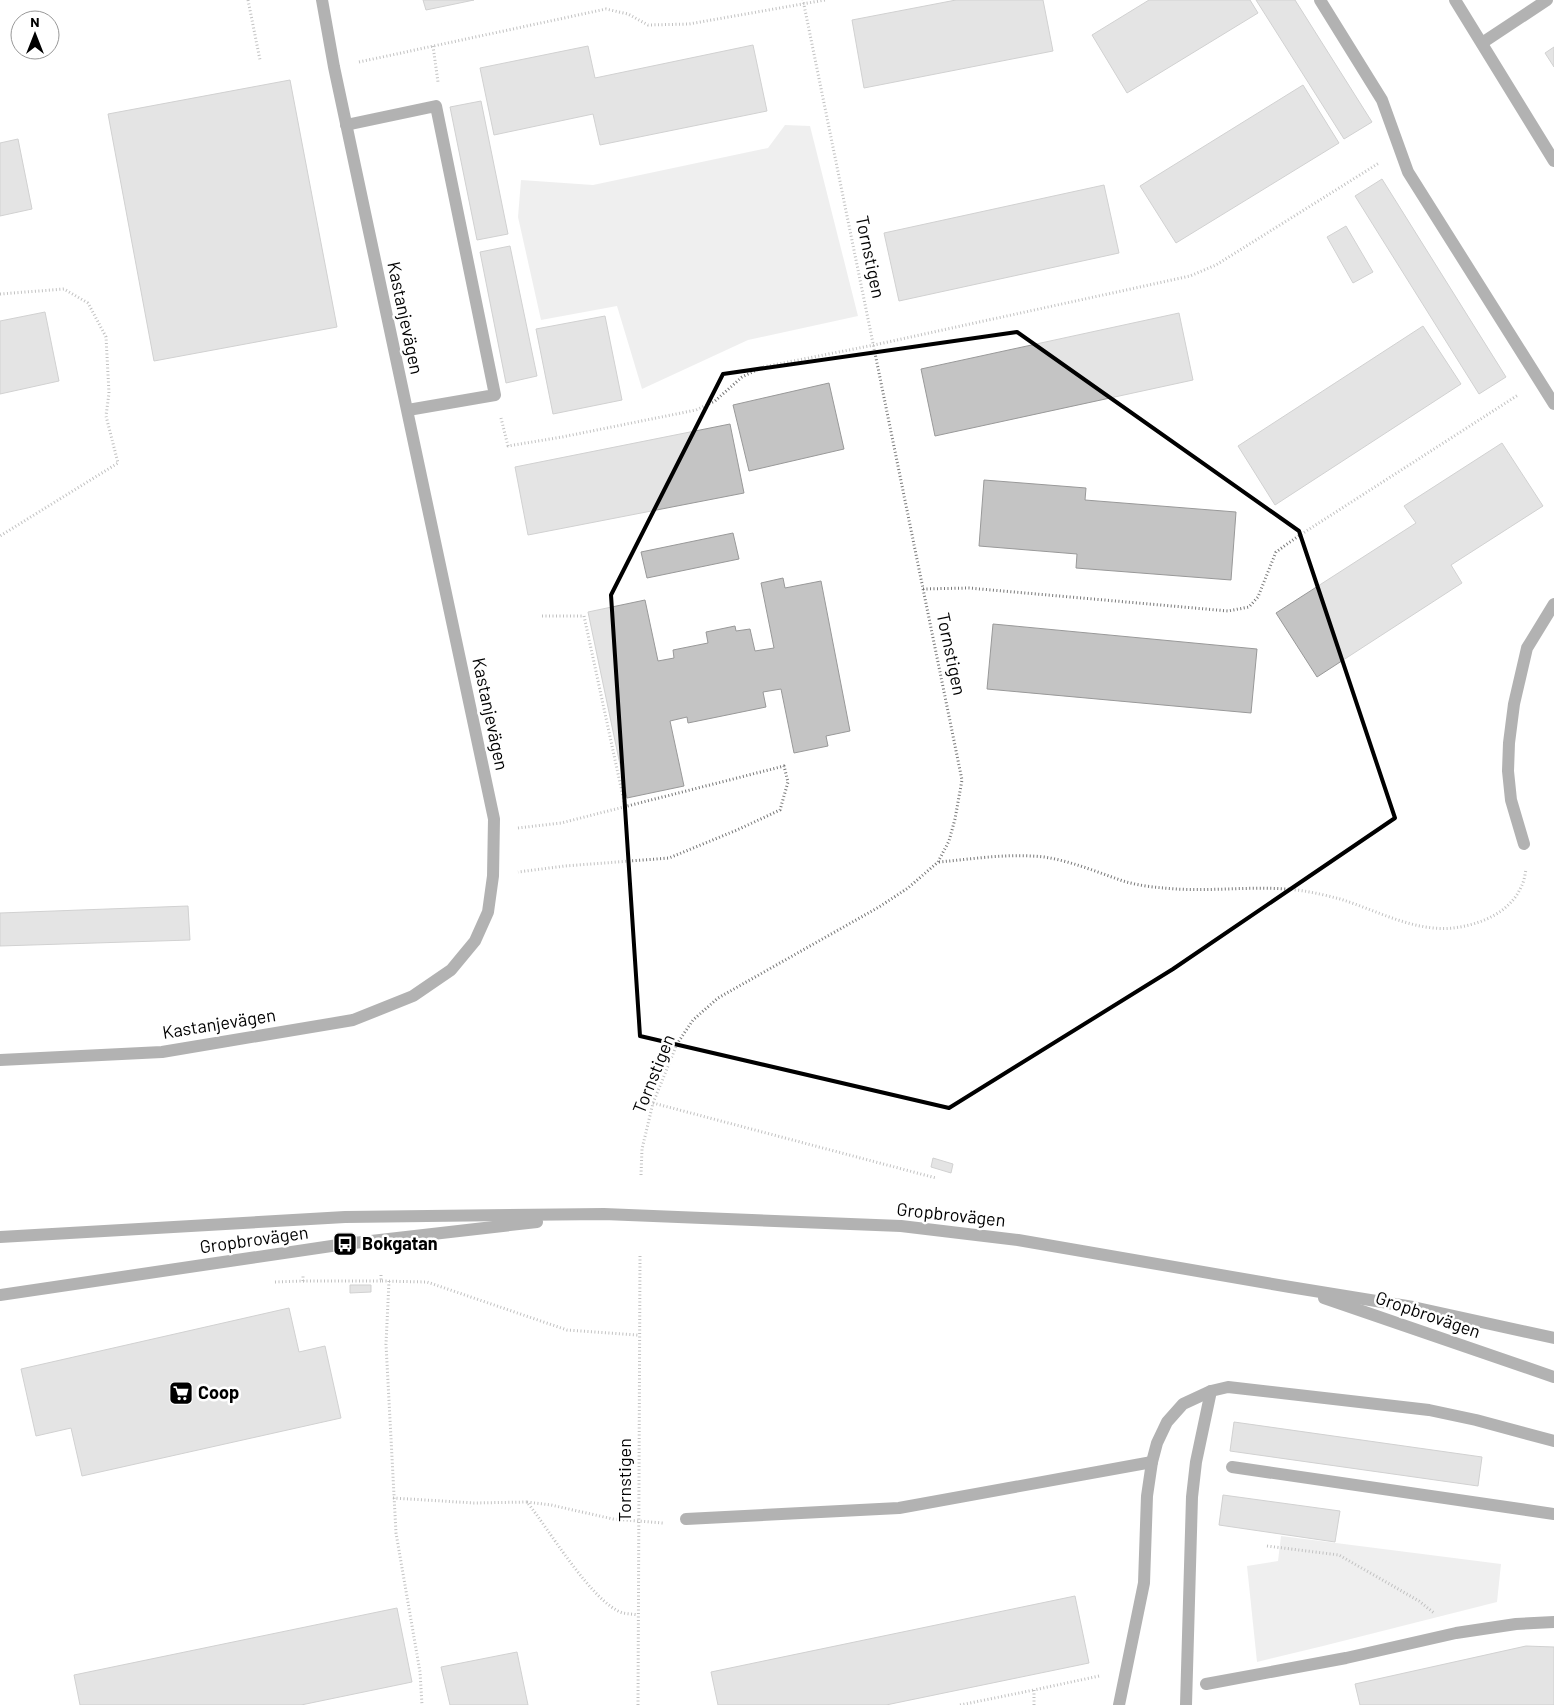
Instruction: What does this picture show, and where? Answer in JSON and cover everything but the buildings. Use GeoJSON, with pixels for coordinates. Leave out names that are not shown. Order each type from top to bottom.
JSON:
{"type":"FeatureCollection","features":[{"type":"Feature","properties":{"kind":"street","name":"Kastanjevägen"},"geometry":{"type":"LineString","coordinates":[[0,1060],[162,1052],[353,1020],[412,996],[450,970],[475,941],[488,912],[493,876],[494,819],[334,67],[322,0]]}},
{"type":"Feature","properties":{"kind":"street"},"geometry":{"type":"LineString","coordinates":[[1320,0],[1382,100],[1408,172],[1554,404]]}},
{"type":"Feature","properties":{"kind":"street"},"geometry":{"type":"LineString","coordinates":[[1455,0],[1554,161]]}},
{"type":"Feature","properties":{"kind":"street"},"geometry":{"type":"LineString","coordinates":[[1482,43],[1547,0]]}},
{"type":"Feature","properties":{"kind":"street"},"geometry":{"type":"LineString","coordinates":[[346,124],[436,106],[495,395],[408,410]]}},
{"type":"Feature","properties":{"kind":"street"},"geometry":{"type":"LineString","coordinates":[[1524,844],[1511,800],[1508,771],[1509,743],[1514,704],[1527,648],[1554,604]]}},
{"type":"Feature","properties":{"kind":"street","name":"Gropbrovägen"},"geometry":{"type":"LineString","coordinates":[[0,1295],[345,1244],[604,1214]]}},
{"type":"Feature","properties":{"kind":"street","name":"Gropbrovägen"},"geometry":{"type":"LineString","coordinates":[[0,1237],[345,1217],[604,1214],[901,1226],[1018,1240],[1290,1287],[1413,1306],[1554,1338]]}},
{"type":"Feature","properties":{"kind":"street","name":"Gropbrovägen"},"geometry":{"type":"LineString","coordinates":[[1290,1287],[1554,1377]]}},
{"type":"Feature","properties":{"kind":"street"},"geometry":{"type":"LineString","coordinates":[[1119,1705],[1144,1583],[1147,1496],[1152,1462],[1167,1422],[1183,1404],[1211,1391],[1228,1387],[1429,1410],[1554,1440]]}},
{"type":"Feature","properties":{"kind":"street"},"geometry":{"type":"LineString","coordinates":[[1186,1705],[1192,1497],[1196,1462],[1211,1391]]}},
{"type":"Feature","properties":{"kind":"street"},"geometry":{"type":"LineString","coordinates":[[686,1519],[899,1508],[1152,1462]]}},
{"type":"Feature","properties":{"kind":"street"},"geometry":{"type":"LineString","coordinates":[[1232,1467],[1554,1514]]}},
{"type":"Feature","properties":{"kind":"street"},"geometry":{"type":"LineString","coordinates":[[1206,1684],[1346,1658],[1456,1633],[1516,1624],[1554,1622]]}},
{"type":"Feature","properties":{"kind":"path"},"geometry":{"type":"LineString","coordinates":[[248,0],[260,60]]}},
{"type":"Feature","properties":{"kind":"path","name":"Tornstigen"},"geometry":{"type":"LineString","coordinates":[[641,1174],[642,1149],[653,1103],[677,1044],[693,1020],[718,998],[879,908],[908,888],[938,862],[949,841],[962,780],[803,0]]}},
{"type":"Feature","properties":{"kind":"path"},"geometry":{"type":"LineString","coordinates":[[334,67],[606,9],[628,14],[648,25],[689,24],[825,0]]}},
{"type":"Feature","properties":{"kind":"path"},"geometry":{"type":"LineString","coordinates":[[433,46],[441,102],[436,106]]}},
{"type":"Feature","properties":{"kind":"path"},"geometry":{"type":"LineString","coordinates":[[495,395],[508,446],[696,410],[715,401],[742,377],[763,368],[1190,276],[1216,265],[1401,150]]}},
{"type":"Feature","properties":{"kind":"path"},"geometry":{"type":"LineString","coordinates":[[0,294],[64,289],[88,303],[106,337],[109,393],[106,416],[118,463],[0,536]]}},
{"type":"Feature","properties":{"kind":"path"},"geometry":{"type":"LineString","coordinates":[[923,589],[969,588],[1228,611],[1249,607],[1258,597],[1276,552],[1539,381]]}},
{"type":"Feature","properties":{"kind":"path"},"geometry":{"type":"LineString","coordinates":[[542,616],[584,616],[625,806]]}},
{"type":"Feature","properties":{"kind":"path"},"geometry":{"type":"LineString","coordinates":[[493,876],[564,866],[669,858],[738,830],[780,810],[788,782],[784,766],[561,822],[501,830],[494,834]]}},
{"type":"Feature","properties":{"kind":"path"},"geometry":{"type":"LineString","coordinates":[[938,862],[1016,856],[1044,858],[1070,863],[1142,885],[1189,890],[1247,888],[1303,891],[1338,898],[1417,925],[1452,928],[1486,920],[1513,900],[1521,888],[1526,869],[1524,844]]}},
{"type":"Feature","properties":{"kind":"path"},"geometry":{"type":"LineString","coordinates":[[653,1103],[936,1178]]}},
{"type":"Feature","properties":{"kind":"path","name":"Tornstigen"},"geometry":{"type":"LineString","coordinates":[[638,1705],[638,1335],[640,1256]]}},
{"type":"Feature","properties":{"kind":"path"},"geometry":{"type":"LineString","coordinates":[[380,1281],[381,1274]]}},
{"type":"Feature","properties":{"kind":"path"},"geometry":{"type":"LineString","coordinates":[[303,1281],[427,1282],[567,1330],[638,1335]]}},
{"type":"Feature","properties":{"kind":"path"},"geometry":{"type":"LineString","coordinates":[[389,1281],[386,1344],[393,1498],[396,1533],[420,1672],[422,1705]]}},
{"type":"Feature","properties":{"kind":"path"},"geometry":{"type":"LineString","coordinates":[[393,1498],[474,1503],[527,1502],[551,1505],[613,1519],[665,1524],[686,1519]]}},
{"type":"Feature","properties":{"kind":"path"},"geometry":{"type":"LineString","coordinates":[[527,1502],[570,1562],[599,1597],[622,1613],[638,1615]]}},
{"type":"Feature","properties":{"kind":"path"},"geometry":{"type":"LineString","coordinates":[[1267,1546],[1339,1555],[1419,1601],[1444,1620],[1456,1633]]}},
{"type":"Feature","properties":{"kind":"path"},"geometry":{"type":"LineString","coordinates":[[960,1705],[1126,1670]]}},
{"type":"Feature","properties":{"kind":"path"},"geometry":{"type":"LineString","coordinates":[[1034,1690],[1034,1705]]}},
{"type":"Feature","properties":{"kind":"highlighted area"},"geometry":{"type":"Polygon","coordinates":[[[1017,332],[1299,531],[1395,818],[1173,969],[949,1108],[640,1036],[611,595],[723,374],[1017,332]]]}},
{"type":"Feature","properties":{"kind":"shaded area"},"geometry":{"type":"Polygon","coordinates":[[[785,125],[810,126],[858,316],[748,340],[642,389],[617,306],[541,320],[518,217],[521,180],[593,185],[768,148],[785,125]]]}},
{"type":"Feature","properties":{"kind":"shaded area"},"geometry":{"type":"Polygon","coordinates":[[[1281,1536],[1501,1564],[1497,1602],[1257,1662],[1247,1566],[1278,1561],[1281,1536]]]}},
{"type":"Feature","properties":{"kind":"place","name":"Bokgatan"},"geometry":{"type":"Point","coordinates":[345,1244]}},
{"type":"Feature","properties":{"kind":"place","name":"Coop"},"geometry":{"type":"Point","coordinates":[181,1393]}}]}
